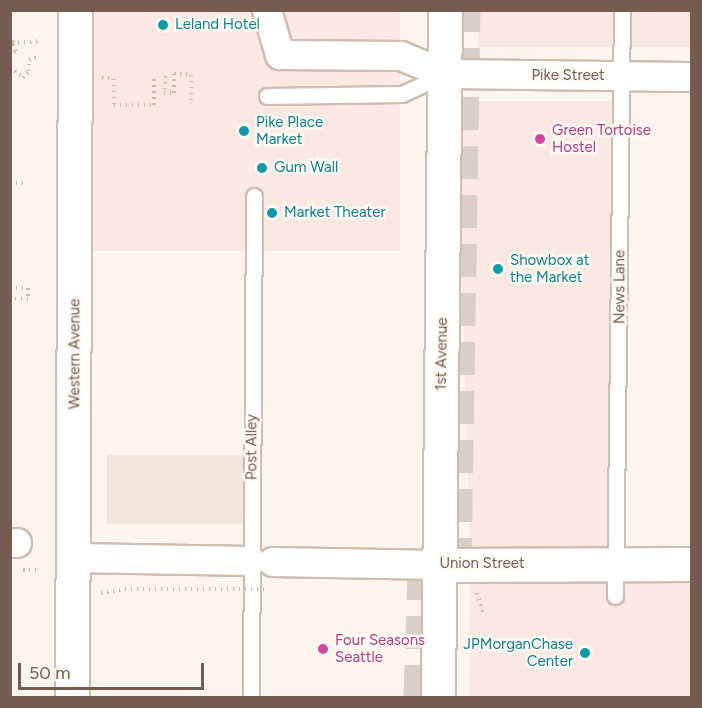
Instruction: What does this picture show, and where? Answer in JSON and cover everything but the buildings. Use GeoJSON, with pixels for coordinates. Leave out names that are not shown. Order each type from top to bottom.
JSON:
{"type":"FeatureCollection","features":[{"type":"Feature","properties":{"kind":"main road","name":"Western Avenue"},"geometry":{"type":"LineString","coordinates":[[72,698],[75,10]]}},
{"type":"Feature","properties":{"kind":"main road","name":"1st Avenue"},"geometry":{"type":"LineString","coordinates":[[438,698],[445,10]]}},
{"type":"Feature","properties":{"kind":"main road","name":"Union Street"},"geometry":{"type":"LineString","coordinates":[[440,565],[692,564]]}},
{"type":"Feature","properties":{"kind":"street","name":"Pike Street"},"geometry":{"type":"LineString","coordinates":[[267,10],[280,55],[401,56],[445,74],[692,77]]}},
{"type":"Feature","properties":{"kind":"street","name":"Union Street"},"geometry":{"type":"LineString","coordinates":[[74,558],[263,571],[440,565]]}},
{"type":"Feature","properties":{"kind":"lane","name":"News Lane"},"geometry":{"type":"LineString","coordinates":[[615,596],[618,563],[622,10]]}},
{"type":"Feature","properties":{"kind":"lane","name":"Pike Street"},"geometry":{"type":"LineString","coordinates":[[267,96],[402,94],[445,74]]}},
{"type":"Feature","properties":{"kind":"lane","name":"Post Alley"},"geometry":{"type":"LineString","coordinates":[[251,698],[263,571],[254,196]]}},
{"type":"Feature","properties":{"kind":"path"},"geometry":{"type":"LineString","coordinates":[[11,45],[15,37]]}},
{"type":"Feature","properties":{"kind":"path"},"geometry":{"type":"LineString","coordinates":[[11,45],[38,41]]}},
{"type":"Feature","properties":{"kind":"path"},"geometry":{"type":"LineString","coordinates":[[10,57],[16,51],[11,45]]}},
{"type":"Feature","properties":{"kind":"path"},"geometry":{"type":"LineString","coordinates":[[10,67],[23,78],[29,71],[29,60],[37,57]]}},
{"type":"Feature","properties":{"kind":"path"},"geometry":{"type":"LineString","coordinates":[[165,76],[164,93],[174,93],[174,74],[191,75],[191,104]]}},
{"type":"Feature","properties":{"kind":"path"},"geometry":{"type":"LineString","coordinates":[[107,78],[114,79],[114,105],[154,105],[154,76]]}},
{"type":"Feature","properties":{"kind":"path"},"geometry":{"type":"LineString","coordinates":[[10,183],[27,183]]}},
{"type":"Feature","properties":{"kind":"path"},"geometry":{"type":"LineString","coordinates":[[10,288],[28,288],[28,299],[10,299]]}},
{"type":"Feature","properties":{"kind":"path"},"geometry":{"type":"LineString","coordinates":[[100,593],[263,571]]}},
{"type":"Feature","properties":{"kind":"path"},"geometry":{"type":"LineString","coordinates":[[477,591],[483,613]]}},
{"type":"Feature","properties":{"kind":"shaded area","name":"Pike Place Market"},"geometry":{"type":"Polygon","coordinates":[[[87,11],[400,11],[400,251],[87,251],[87,11]]]}},
{"type":"Feature","properties":{"kind":"shaded area"},"geometry":{"type":"Polygon","coordinates":[[[478,11],[691,11],[691,47],[478,47],[478,11]]]}},
{"type":"Feature","properties":{"kind":"shaded area"},"geometry":{"type":"Polygon","coordinates":[[[456,101],[616,101],[612,549],[691,549],[691,697],[469,697],[470,533],[456,101]]]}},
{"type":"Feature","properties":{"kind":"shaded area"},"geometry":{"type":"Polygon","coordinates":[[[107,455],[243,455],[243,524],[107,524],[107,455]]]}},
{"type":"Feature","properties":{"kind":"tunnel"},"geometry":{"type":"LineString","coordinates":[[455,570],[464,10]]}},
{"type":"Feature","properties":{"kind":"tunnel"},"geometry":{"type":"LineString","coordinates":[[420,698],[424,570]]}},
{"type":"Feature","properties":{"kind":"place","name":"Leland Hotel"},"geometry":{"type":"Point","coordinates":[163,25]}},
{"type":"Feature","properties":{"kind":"place","name":"Pike Place Market"},"geometry":{"type":"Point","coordinates":[244,131]}},
{"type":"Feature","properties":{"kind":"place","name":"Green Tortoise Hostel"},"geometry":{"type":"Point","coordinates":[540,139]}},
{"type":"Feature","properties":{"kind":"place","name":"Gum Wall"},"geometry":{"type":"Point","coordinates":[262,168]}},
{"type":"Feature","properties":{"kind":"place","name":"Market Theater"},"geometry":{"type":"Point","coordinates":[272,213]}},
{"type":"Feature","properties":{"kind":"place","name":"Showbox at the Market"},"geometry":{"type":"Point","coordinates":[498,269]}},
{"type":"Feature","properties":{"kind":"place","name":"Four Seasons Seattle"},"geometry":{"type":"Point","coordinates":[323,649]}},
{"type":"Feature","properties":{"kind":"place","name":"JPMorganChase Center"},"geometry":{"type":"Point","coordinates":[585,653]}}]}
